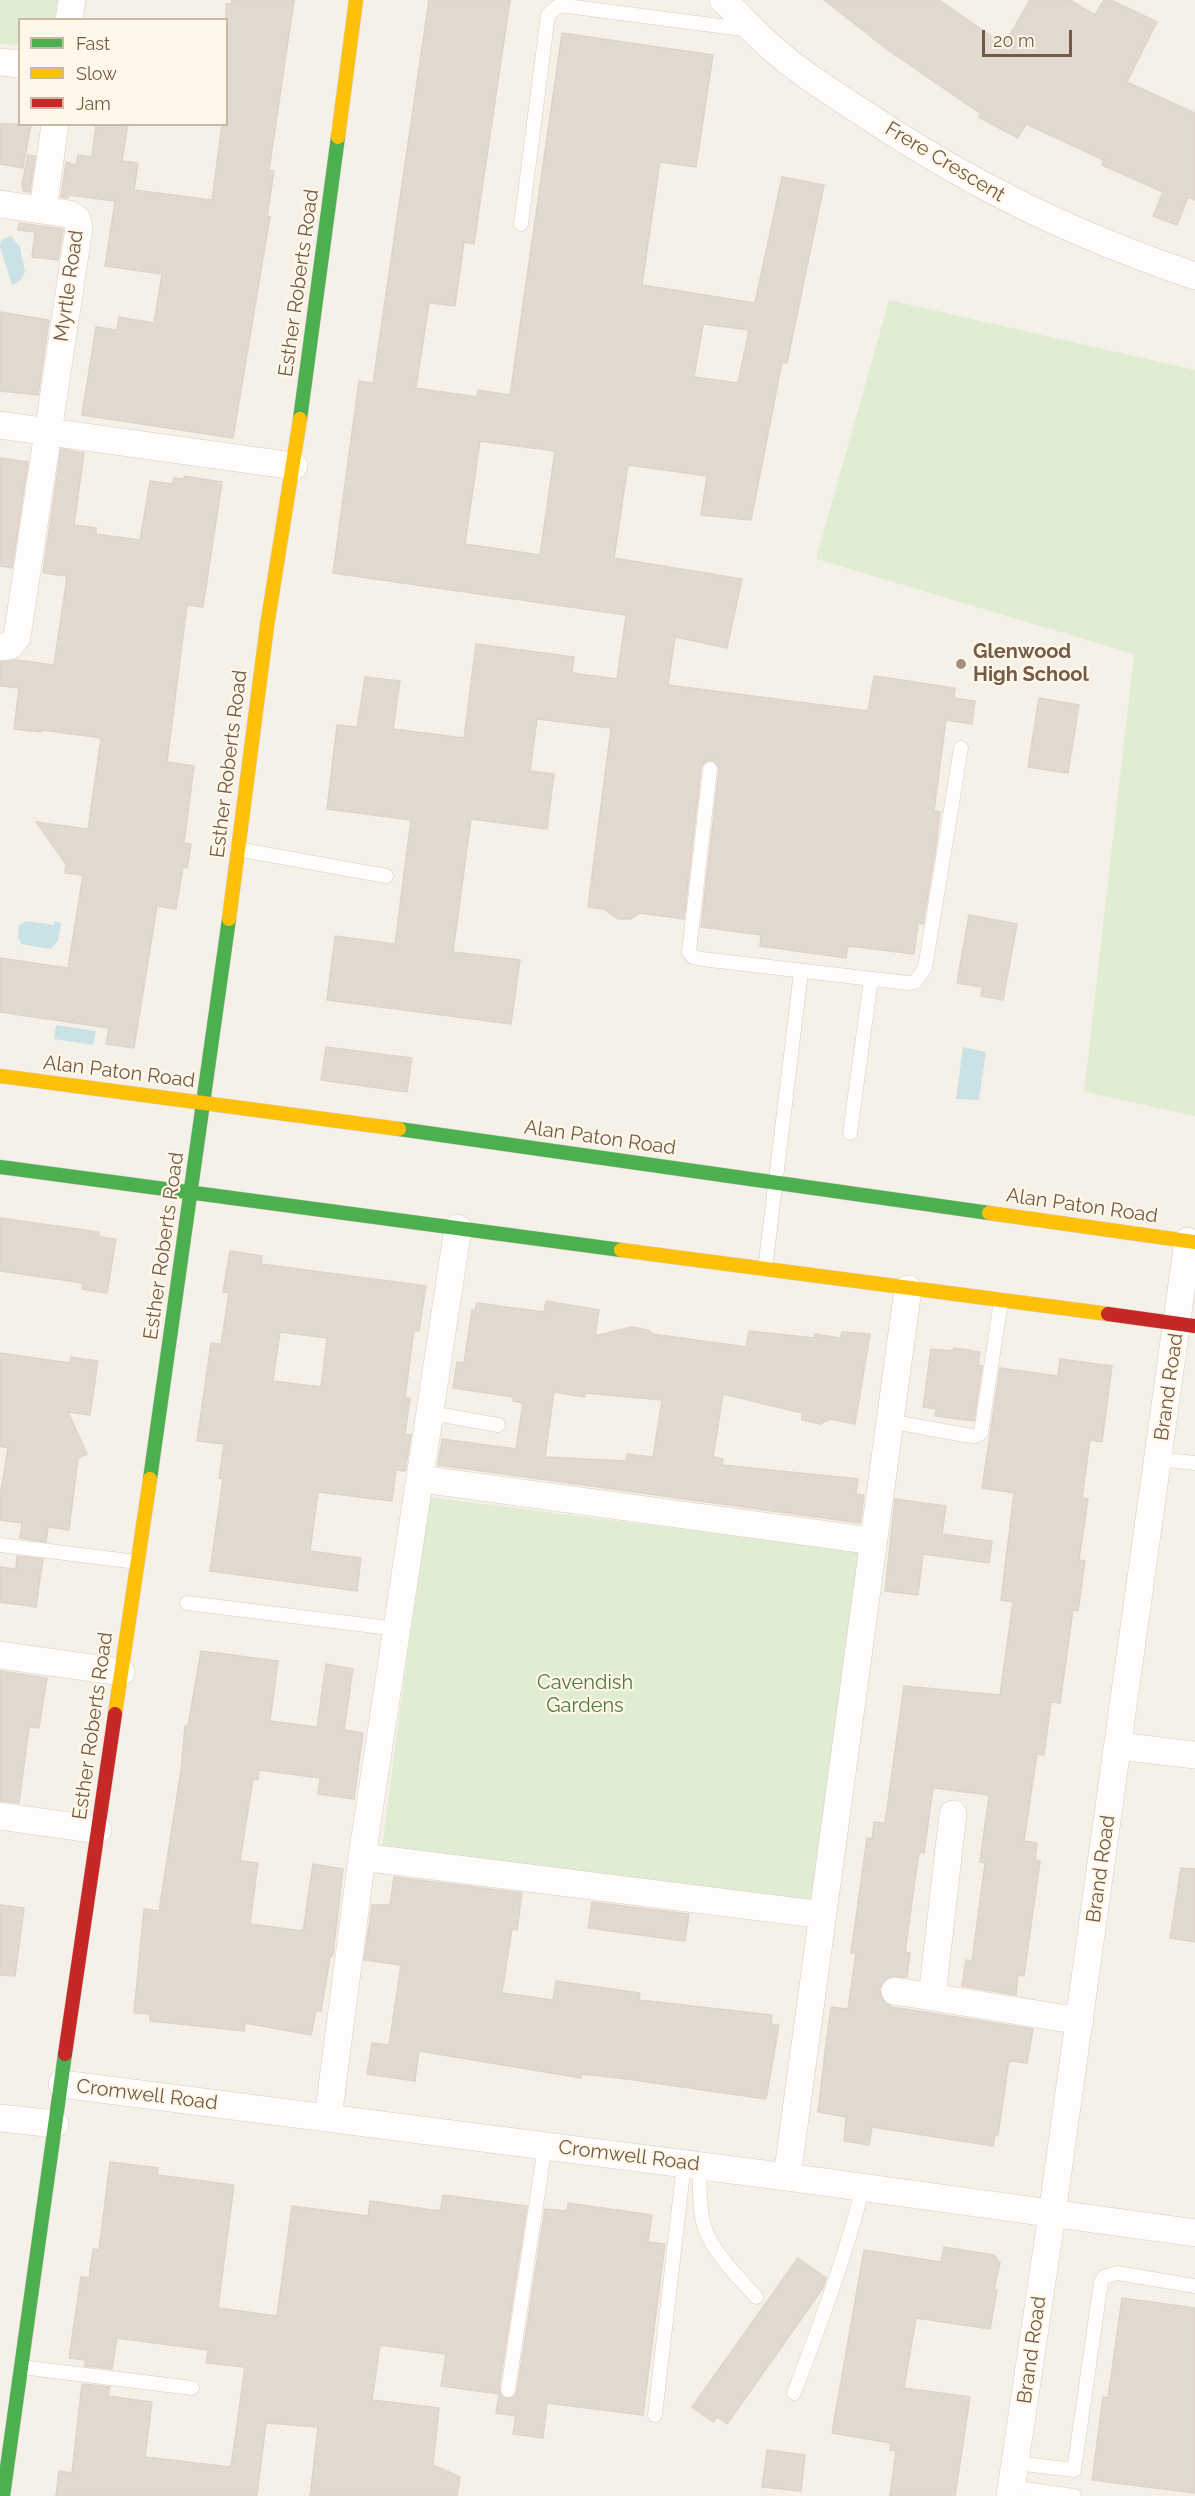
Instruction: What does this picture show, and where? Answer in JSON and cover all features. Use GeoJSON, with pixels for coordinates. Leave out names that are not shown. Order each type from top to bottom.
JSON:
{"type":"FeatureCollection","features":[{"type":"Feature","properties":{"kind":"street"},"geometry":{"type":"LineString","coordinates":[[69,18],[72,0]]}},
{"type":"Feature","properties":{"kind":"street","name":"Esther Roberts Road"},"geometry":{"type":"LineString","coordinates":[[3,2496],[8,2400],[21,2367],[192,1193],[267,626],[294,466],[356,0]]}},
{"type":"Feature","properties":{"kind":"street","name":"Frere Crescent"},"geometry":{"type":"LineString","coordinates":[[723,0],[773,48],[835,94],[919,150],[995,193],[1078,233],[1195,276]]}},
{"type":"Feature","properties":{"kind":"street"},"geometry":{"type":"LineString","coordinates":[[0,62],[18,64]]}},
{"type":"Feature","properties":{"kind":"street"},"geometry":{"type":"LineString","coordinates":[[43,210],[55,126]]}},
{"type":"Feature","properties":{"kind":"street","name":"Myrtle Road"},"geometry":{"type":"LineString","coordinates":[[0,204],[74,216],[79,228],[17,637],[10,646],[0,646]]}},
{"type":"Feature","properties":{"kind":"street"},"geometry":{"type":"LineString","coordinates":[[0,425],[294,466]]}},
{"type":"Feature","properties":{"kind":"street","name":"Alan Paton Road"},"geometry":{"type":"LineString","coordinates":[[0,1076],[205,1102],[1192,1241]]}},
{"type":"Feature","properties":{"kind":"street"},"geometry":{"type":"LineString","coordinates":[[0,1167],[1186,1325]]}},
{"type":"Feature","properties":{"kind":"street"},"geometry":{"type":"LineString","coordinates":[[328,2118],[362,1857],[458,1228]]}},
{"type":"Feature","properties":{"kind":"street","name":"Brand Road"},"geometry":{"type":"LineString","coordinates":[[1012,2482],[1080,2021],[1158,1459],[1186,1325],[1192,1241]]}},
{"type":"Feature","properties":{"kind":"street"},"geometry":{"type":"LineString","coordinates":[[787,2176],[908,1289]]}},
{"type":"Feature","properties":{"kind":"street"},"geometry":{"type":"LineString","coordinates":[[421,1479],[873,1540]]}},
{"type":"Feature","properties":{"kind":"street"},"geometry":{"type":"LineString","coordinates":[[0,1655],[121,1672]]}},
{"type":"Feature","properties":{"kind":"street"},"geometry":{"type":"LineString","coordinates":[[1118,1746],[1195,1755]]}},
{"type":"Feature","properties":{"kind":"street"},"geometry":{"type":"LineString","coordinates":[[932,1996],[953,1814]]}},
{"type":"Feature","properties":{"kind":"street"},"geometry":{"type":"LineString","coordinates":[[0,1816],[98,1830]]}},
{"type":"Feature","properties":{"kind":"street"},"geometry":{"type":"LineString","coordinates":[[362,1857],[823,1914]]}},
{"type":"Feature","properties":{"kind":"street"},"geometry":{"type":"LineString","coordinates":[[895,1991],[1080,2021]]}},
{"type":"Feature","properties":{"kind":"street","name":"Cromwell Road"},"geometry":{"type":"LineString","coordinates":[[62,2084],[787,2176],[1195,2232]]}},
{"type":"Feature","properties":{"kind":"street"},"geometry":{"type":"LineString","coordinates":[[0,2118],[55,2124]]}},
{"type":"Feature","properties":{"kind":"lane"},"geometry":{"type":"LineString","coordinates":[[521,224],[548,15],[552,11],[567,6],[755,31]]}},
{"type":"Feature","properties":{"kind":"lane"},"geometry":{"type":"LineString","coordinates":[[710,769],[689,952],[693,957],[801,972],[915,981],[925,969],[961,748]]}},
{"type":"Feature","properties":{"kind":"lane"},"geometry":{"type":"LineString","coordinates":[[237,849],[386,876]]}},
{"type":"Feature","properties":{"kind":"lane"},"geometry":{"type":"LineString","coordinates":[[765,1269],[801,972]]}},
{"type":"Feature","properties":{"kind":"lane"},"geometry":{"type":"LineString","coordinates":[[850,1133],[871,979]]}},
{"type":"Feature","properties":{"kind":"lane"},"geometry":{"type":"LineString","coordinates":[[889,1421],[965,1435],[975,1436],[981,1433],[1001,1301]]}},
{"type":"Feature","properties":{"kind":"lane"},"geometry":{"type":"LineString","coordinates":[[431,1413],[498,1425]]}},
{"type":"Feature","properties":{"kind":"lane"},"geometry":{"type":"LineString","coordinates":[[1158,1459],[1195,1463]]}},
{"type":"Feature","properties":{"kind":"lane"},"geometry":{"type":"LineString","coordinates":[[0,1545],[137,1562]]}},
{"type":"Feature","properties":{"kind":"lane"},"geometry":{"type":"LineString","coordinates":[[188,1603],[398,1629]]}},
{"type":"Feature","properties":{"kind":"lane"},"geometry":{"type":"LineString","coordinates":[[508,2390],[545,2146]]}},
{"type":"Feature","properties":{"kind":"lane"},"geometry":{"type":"LineString","coordinates":[[692,2165],[702,2217],[709,2237],[721,2256],[756,2297]]}},
{"type":"Feature","properties":{"kind":"lane"},"geometry":{"type":"LineString","coordinates":[[655,2415],[692,2165]]}},
{"type":"Feature","properties":{"kind":"lane"},"geometry":{"type":"LineString","coordinates":[[794,2393],[831,2296],[850,2238],[863,2187]]}},
{"type":"Feature","properties":{"kind":"lane"},"geometry":{"type":"LineString","coordinates":[[1012,2482],[1069,2471],[1075,2467],[1101,2282],[1104,2277],[1117,2273],[1195,2286]]}},
{"type":"Feature","properties":{"kind":"lane"},"geometry":{"type":"LineString","coordinates":[[21,2367],[192,2388]]}},
{"type":"Feature","properties":{"kind":"lane"},"geometry":{"type":"LineString","coordinates":[[1012,2482],[1074,2496]]}},
{"type":"Feature","properties":{"kind":"green space"},"geometry":{"type":"Polygon","coordinates":[[[0,0],[63,0],[60,18],[18,18],[18,46],[0,43],[0,0]]]}},
{"type":"Feature","properties":{"kind":"green space"},"geometry":{"type":"Polygon","coordinates":[[[889,300],[1195,370],[1195,1116],[1084,1092],[1134,654],[816,559],[889,300]]]}},
{"type":"Feature","properties":{"kind":"green space","name":"Cavendish Gardens"},"geometry":{"type":"Polygon","coordinates":[[[428,1497],[861,1552],[815,1902],[382,1847],[428,1497]]]}},
{"type":"Feature","properties":{"kind":"water"},"geometry":{"type":"Polygon","coordinates":[[[11,236],[20,247],[25,272],[20,281],[12,285],[0,247],[1,240],[11,236]]]}},
{"type":"Feature","properties":{"kind":"water"},"geometry":{"type":"Polygon","coordinates":[[[26,921],[54,925],[55,921],[61,923],[58,941],[51,949],[21,944],[18,937],[19,925],[26,921]]]}},
{"type":"Feature","properties":{"kind":"water"},"geometry":{"type":"Polygon","coordinates":[[[56,1025],[96,1031],[93,1045],[54,1039],[56,1025]]]}},
{"type":"Feature","properties":{"kind":"water"},"geometry":{"type":"Polygon","coordinates":[[[963,1047],[986,1052],[979,1100],[956,1099],[963,1047]]]}},
{"type":"Feature","properties":{"kind":"building"},"geometry":{"type":"Polygon","coordinates":[[[232,0],[294,0],[269,170],[274,171],[267,217],[270,217],[233,438],[82,415],[96,327],[117,330],[119,317],[154,323],[162,274],[105,266],[115,201],[69,195],[68,198],[61,197],[66,162],[76,165],[78,155],[92,157],[96,126],[128,126],[122,161],[138,163],[134,190],[212,200],[222,126],[228,126],[226,4],[231,4],[232,0]]]}},
{"type":"Feature","properties":{"kind":"building"},"geometry":{"type":"Polygon","coordinates":[[[429,0],[510,0],[474,244],[464,242],[455,306],[429,303],[416,388],[477,397],[478,390],[510,395],[562,33],[713,55],[696,167],[660,162],[642,285],[755,303],[782,177],[824,185],[787,363],[782,362],[751,520],[701,515],[707,476],[628,465],[614,558],[742,579],[727,648],[675,637],[668,685],[868,711],[874,676],[955,688],[954,698],[975,701],[972,724],[946,720],[934,811],[940,812],[935,852],[923,924],[918,923],[914,954],[848,946],[846,958],[760,946],[761,935],[701,927],[719,770],[718,765],[712,760],[706,761],[701,768],[684,919],[640,913],[630,919],[618,919],[604,909],[588,907],[611,728],[537,719],[530,771],[554,774],[547,829],[471,819],[453,952],[520,960],[511,1024],[327,1000],[335,936],[395,944],[411,820],[327,809],[337,725],[357,727],[365,677],[400,681],[393,729],[464,738],[476,644],[574,657],[572,673],[617,679],[626,615],[333,573],[359,381],[373,383],[429,0]],[[703,324],[694,377],[738,383],[749,330],[703,324]],[[480,441],[465,544],[540,555],[555,451],[480,441]]]}},
{"type":"Feature","properties":{"kind":"building"},"geometry":{"type":"Polygon","coordinates":[[[824,0],[939,0],[1004,45],[1030,0],[1070,0],[1095,15],[1104,0],[1111,0],[1157,22],[1127,82],[1195,113],[1195,200],[1188,197],[1177,225],[1153,216],[1163,192],[1102,165],[1104,160],[1026,124],[1018,138],[979,117],[981,114],[888,50],[824,0]]]}},
{"type":"Feature","properties":{"kind":"building"},"geometry":{"type":"Polygon","coordinates":[[[0,124],[31,126],[23,168],[0,164],[0,124]]]}},
{"type":"Feature","properties":{"kind":"building"},"geometry":{"type":"Polygon","coordinates":[[[28,155],[35,156],[30,192],[23,191],[22,184],[28,155]]]}},
{"type":"Feature","properties":{"kind":"building"},"geometry":{"type":"Polygon","coordinates":[[[19,223],[63,229],[58,260],[32,257],[35,232],[18,230],[19,223]]]}},
{"type":"Feature","properties":{"kind":"building"},"geometry":{"type":"Polygon","coordinates":[[[0,312],[49,320],[38,395],[0,391],[0,312]]]}},
{"type":"Feature","properties":{"kind":"building"},"geometry":{"type":"Polygon","coordinates":[[[61,449],[84,453],[74,525],[96,528],[96,534],[140,540],[150,481],[172,484],[174,478],[184,479],[184,476],[222,482],[203,607],[187,605],[167,762],[194,766],[184,843],[191,844],[187,868],[183,867],[176,909],[157,906],[134,1048],[106,1044],[109,1028],[0,1012],[0,958],[68,968],[83,875],[65,873],[66,864],[36,822],[88,829],[101,738],[42,730],[41,732],[14,729],[19,688],[0,686],[0,662],[16,660],[54,665],[67,576],[43,573],[61,449]]]}},
{"type":"Feature","properties":{"kind":"building"},"geometry":{"type":"Polygon","coordinates":[[[0,458],[28,462],[12,568],[0,566],[0,458]]]}},
{"type":"Feature","properties":{"kind":"building"},"geometry":{"type":"Polygon","coordinates":[[[1039,698],[1079,705],[1068,773],[1028,767],[1039,698]]]}},
{"type":"Feature","properties":{"kind":"building"},"geometry":{"type":"Polygon","coordinates":[[[969,915],[1017,924],[1003,1000],[981,996],[983,987],[957,983],[969,915]]]}},
{"type":"Feature","properties":{"kind":"building"},"geometry":{"type":"Polygon","coordinates":[[[326,1047],[412,1058],[407,1092],[321,1080],[326,1047]]]}},
{"type":"Feature","properties":{"kind":"building"},"geometry":{"type":"Polygon","coordinates":[[[0,1218],[99,1232],[99,1237],[116,1239],[107,1293],[82,1289],[83,1283],[0,1271],[0,1218]]]}},
{"type":"Feature","properties":{"kind":"building"},"geometry":{"type":"Polygon","coordinates":[[[230,1251],[262,1256],[261,1264],[426,1286],[419,1331],[414,1330],[405,1398],[410,1398],[405,1434],[411,1435],[405,1471],[396,1470],[392,1501],[318,1492],[310,1551],[361,1558],[357,1591],[210,1571],[223,1479],[219,1478],[224,1444],[197,1441],[211,1343],[221,1344],[229,1293],[223,1292],[230,1251]],[[280,1332],[273,1381],[321,1387],[327,1338],[280,1332]]]}},
{"type":"Feature","properties":{"kind":"building"},"geometry":{"type":"Polygon","coordinates":[[[546,1301],[599,1310],[595,1336],[631,1327],[648,1330],[653,1334],[746,1347],[749,1331],[814,1338],[815,1334],[840,1338],[842,1332],[870,1334],[855,1424],[830,1419],[820,1424],[802,1420],[802,1413],[723,1394],[713,1457],[723,1459],[722,1465],[858,1479],[856,1494],[864,1495],[860,1523],[438,1465],[442,1439],[516,1449],[523,1403],[513,1401],[514,1397],[453,1388],[457,1362],[464,1363],[472,1310],[475,1310],[477,1303],[544,1312],[546,1301]],[[554,1392],[545,1457],[626,1461],[627,1454],[653,1457],[662,1400],[585,1393],[585,1397],[554,1392]]]}},
{"type":"Feature","properties":{"kind":"building"},"geometry":{"type":"Polygon","coordinates":[[[954,1348],[980,1352],[978,1365],[982,1366],[974,1421],[935,1416],[936,1409],[923,1407],[931,1349],[953,1351],[954,1348]]]}},
{"type":"Feature","properties":{"kind":"building"},"geometry":{"type":"Polygon","coordinates":[[[0,1353],[70,1363],[71,1357],[98,1361],[90,1415],[68,1412],[87,1454],[78,1458],[69,1530],[48,1527],[46,1542],[20,1538],[22,1523],[0,1520],[0,1497],[8,1448],[0,1446],[0,1353]]]}},
{"type":"Feature","properties":{"kind":"building"},"geometry":{"type":"Polygon","coordinates":[[[1060,1359],[1112,1366],[1102,1442],[1090,1440],[1082,1498],[1088,1499],[1079,1560],[1085,1561],[1078,1611],[1073,1610],[1060,1703],[1051,1702],[1044,1755],[1037,1754],[1024,1841],[1037,1843],[1035,1860],[1040,1861],[1024,1976],[1018,1975],[1016,1995],[962,1986],[966,1960],[972,1961],[985,1863],[980,1862],[989,1795],[933,1788],[924,1853],[919,1852],[905,1952],[910,1953],[907,1977],[889,1977],[879,1989],[885,2003],[892,2007],[1033,2029],[1027,2063],[1009,2061],[998,2135],[995,2135],[993,2146],[872,2127],[869,2145],[844,2141],[846,2117],[818,2112],[825,2052],[831,2007],[848,2009],[856,1953],[851,1953],[867,1838],[872,1839],[874,1822],[885,1823],[904,1686],[1000,1695],[1013,1602],[1001,1600],[1014,1493],[982,1488],[1000,1368],[1058,1376],[1060,1359]]]}},
{"type":"Feature","properties":{"kind":"building"},"geometry":{"type":"Polygon","coordinates":[[[895,1499],[946,1506],[942,1534],[992,1541],[989,1563],[923,1554],[918,1595],[885,1591],[895,1499]]]}},
{"type":"Feature","properties":{"kind":"building"},"geometry":{"type":"Polygon","coordinates":[[[17,1556],[43,1559],[36,1607],[0,1602],[0,1567],[16,1569],[17,1556]]]}},
{"type":"Feature","properties":{"kind":"building"},"geometry":{"type":"Polygon","coordinates":[[[201,1651],[278,1661],[270,1721],[317,1727],[326,1664],[353,1669],[344,1730],[363,1733],[354,1799],[318,1794],[320,1778],[259,1770],[258,1780],[253,1779],[240,1861],[258,1863],[250,1924],[303,1931],[313,1864],[343,1869],[333,1955],[330,1958],[321,2011],[316,2011],[311,2035],[245,2023],[244,2031],[150,2021],[150,2014],[134,2013],[144,1909],[159,1911],[181,1770],[185,1726],[188,1726],[201,1651]]]}},
{"type":"Feature","properties":{"kind":"building"},"geometry":{"type":"Polygon","coordinates":[[[0,1671],[47,1678],[39,1728],[29,1727],[19,1803],[0,1801],[0,1671]]]}},
{"type":"Feature","properties":{"kind":"building"},"geometry":{"type":"Polygon","coordinates":[[[1181,1868],[1195,1869],[1195,1942],[1170,1938],[1181,1868]]]}},
{"type":"Feature","properties":{"kind":"building"},"geometry":{"type":"Polygon","coordinates":[[[394,1877],[522,1893],[517,1930],[512,1929],[502,1993],[553,2000],[556,1981],[640,1993],[639,2000],[772,2015],[771,2024],[779,2025],[766,2099],[627,2079],[582,2074],[581,2078],[419,2051],[415,2081],[367,2074],[372,2043],[389,2045],[401,1965],[364,1960],[372,1905],[390,1905],[394,1877]]]}},
{"type":"Feature","properties":{"kind":"building"},"geometry":{"type":"Polygon","coordinates":[[[592,1902],[689,1914],[685,1941],[588,1928],[592,1902]]]}},
{"type":"Feature","properties":{"kind":"building"},"geometry":{"type":"Polygon","coordinates":[[[0,1905],[24,1908],[15,1976],[0,1975],[0,1905]]]}},
{"type":"Feature","properties":{"kind":"building"},"geometry":{"type":"Polygon","coordinates":[[[110,2162],[158,2168],[157,2175],[234,2185],[218,2308],[277,2316],[292,2206],[368,2216],[370,2201],[440,2211],[443,2195],[527,2206],[499,2389],[502,2397],[507,2399],[515,2396],[517,2391],[545,2209],[567,2211],[568,2203],[652,2215],[648,2242],[665,2244],[643,2415],[547,2403],[543,2438],[513,2434],[516,2416],[496,2413],[499,2394],[441,2386],[446,2354],[380,2345],[372,2400],[439,2408],[433,2465],[460,2477],[457,2496],[310,2496],[318,2427],[266,2423],[257,2496],[56,2496],[59,2471],[72,2473],[82,2384],[110,2387],[108,2396],[152,2402],[145,2457],[231,2467],[245,2367],[206,2363],[208,2350],[117,2338],[112,2369],[85,2366],[85,2360],[69,2358],[81,2277],[89,2278],[93,2249],[99,2250],[110,2162]]]}},
{"type":"Feature","properties":{"kind":"building"},"geometry":{"type":"Polygon","coordinates":[[[944,2247],[994,2255],[1000,2263],[994,2290],[997,2290],[990,2329],[916,2318],[904,2388],[970,2397],[955,2496],[890,2496],[896,2451],[890,2450],[891,2443],[832,2433],[864,2250],[941,2262],[944,2247]]]}},
{"type":"Feature","properties":{"kind":"building"},"geometry":{"type":"Polygon","coordinates":[[[798,2258],[826,2278],[823,2288],[727,2424],[717,2417],[713,2422],[692,2407],[798,2258]]]}},
{"type":"Feature","properties":{"kind":"building"},"geometry":{"type":"Polygon","coordinates":[[[1122,2298],[1195,2308],[1195,2493],[1092,2480],[1103,2397],[1108,2398],[1122,2298]]]}},
{"type":"Feature","properties":{"kind":"building"},"geometry":{"type":"Polygon","coordinates":[[[767,2450],[805,2455],[801,2491],[762,2487],[767,2450]]]}},
{"type":"Feature","properties":{"kind":"traffic: fast"},"geometry":{"type":"LineString","coordinates":[[300,419],[338,137]]}},
{"type":"Feature","properties":{"kind":"traffic: fast"},"geometry":{"type":"LineString","coordinates":[[150,1479],[229,919]]}},
{"type":"Feature","properties":{"kind":"traffic: fast"},"geometry":{"type":"LineString","coordinates":[[399,1129],[989,1213]]}},
{"type":"Feature","properties":{"kind":"traffic: fast"},"geometry":{"type":"LineString","coordinates":[[0,1167],[621,1250]]}},
{"type":"Feature","properties":{"kind":"traffic: fast"},"geometry":{"type":"LineString","coordinates":[[3,2496],[65,2054]]}},
{"type":"Feature","properties":{"kind":"traffic: slow"},"geometry":{"type":"LineString","coordinates":[[338,137],[356,0]]}},
{"type":"Feature","properties":{"kind":"traffic: slow"},"geometry":{"type":"LineString","coordinates":[[229,919],[267,626],[300,419]]}},
{"type":"Feature","properties":{"kind":"traffic: slow"},"geometry":{"type":"LineString","coordinates":[[0,1076],[399,1129]]}},
{"type":"Feature","properties":{"kind":"traffic: slow"},"geometry":{"type":"LineString","coordinates":[[989,1213],[1195,1242]]}},
{"type":"Feature","properties":{"kind":"traffic: slow"},"geometry":{"type":"LineString","coordinates":[[621,1250],[1108,1314]]}},
{"type":"Feature","properties":{"kind":"traffic: slow"},"geometry":{"type":"LineString","coordinates":[[115,1714],[150,1479]]}},
{"type":"Feature","properties":{"kind":"traffic: jam"},"geometry":{"type":"LineString","coordinates":[[1108,1314],[1195,1326]]}},
{"type":"Feature","properties":{"kind":"traffic: jam"},"geometry":{"type":"LineString","coordinates":[[65,2054],[115,1714]]}},
{"type":"Feature","properties":{"kind":"place","name":"Glenwood High School"},"geometry":{"type":"Point","coordinates":[961,664]}}]}
